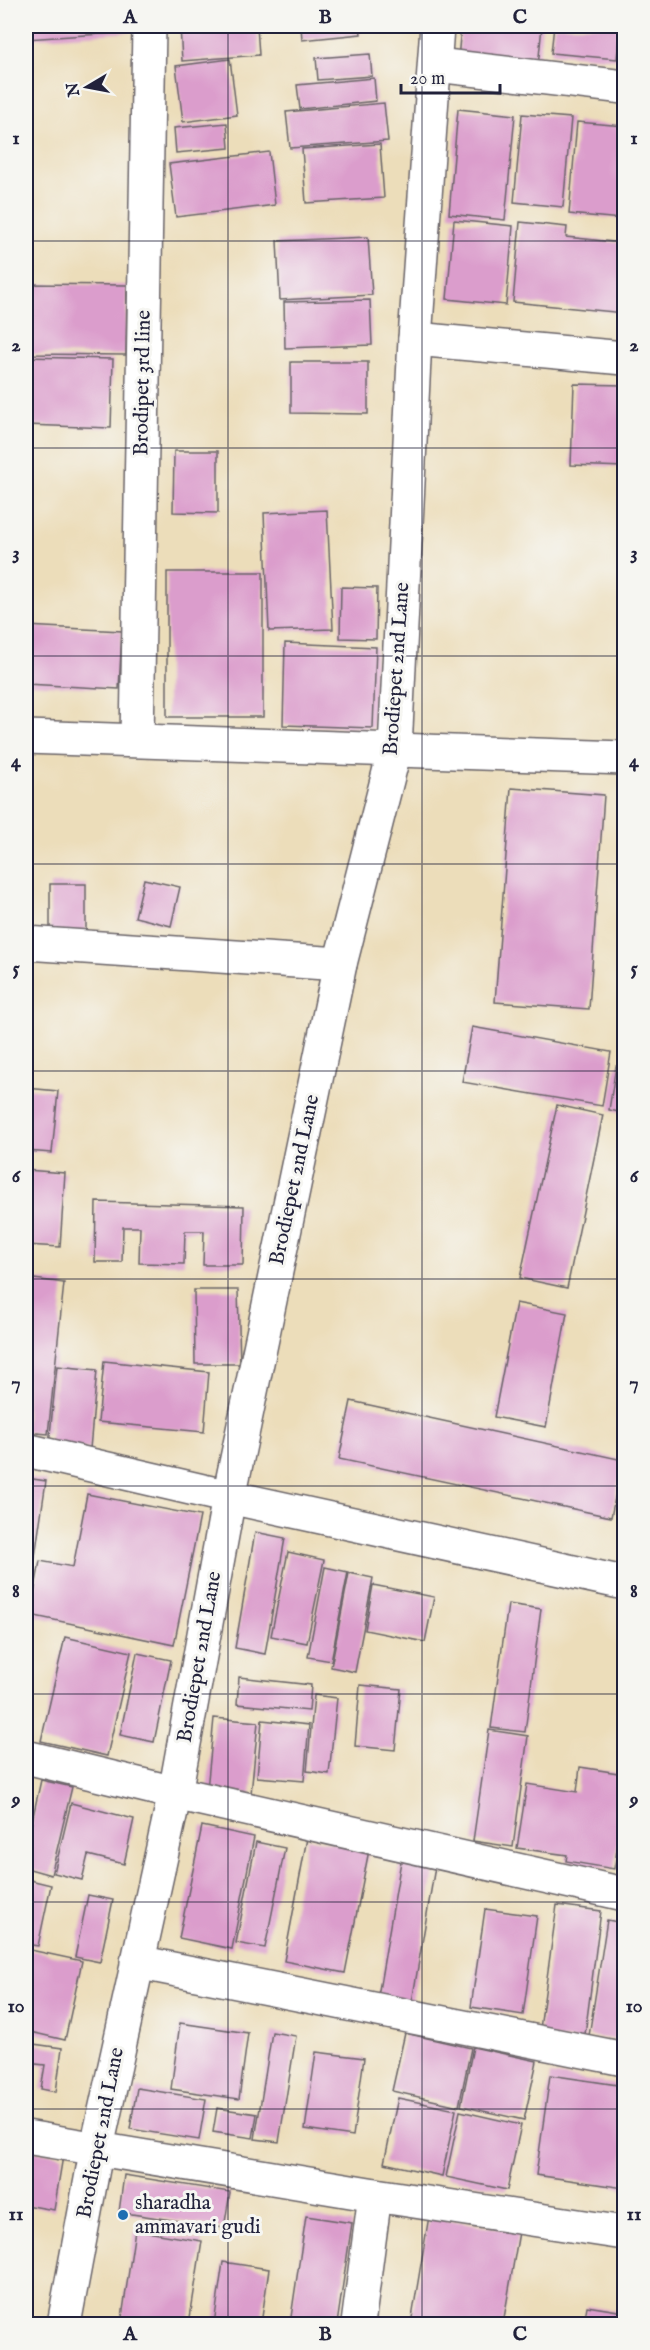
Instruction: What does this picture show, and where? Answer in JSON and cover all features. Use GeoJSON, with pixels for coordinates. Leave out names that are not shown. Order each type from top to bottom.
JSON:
{"type":"FeatureCollection","features":[{"type":"Feature","properties":{"kind":"street","name":"Brodipet 3rd line"},"geometry":{"type":"LineString","coordinates":[[137,740],[150,26]]}},
{"type":"Feature","properties":{"kind":"street","name":"Brodiepet 2nd Lane"},"geometry":{"type":"LineString","coordinates":[[64,2325],[97,2147],[175,1793],[229,1497],[340,964],[395,749],[415,339],[437,26]]}},
{"type":"Feature","properties":{"kind":"street"},"geometry":{"type":"LineString","coordinates":[[436,65],[624,87]]}},
{"type":"Feature","properties":{"kind":"street"},"geometry":{"type":"LineString","coordinates":[[415,339],[624,358]]}},
{"type":"Feature","properties":{"kind":"street"},"geometry":{"type":"LineString","coordinates":[[26,737],[624,758]]}},
{"type":"Feature","properties":{"kind":"street"},"geometry":{"type":"LineString","coordinates":[[26,943],[340,964]]}},
{"type":"Feature","properties":{"kind":"street"},"geometry":{"type":"LineString","coordinates":[[26,1450],[229,1497],[624,1583]]}},
{"type":"Feature","properties":{"kind":"street"},"geometry":{"type":"LineString","coordinates":[[26,1757],[175,1793],[624,1894]]}},
{"type":"Feature","properties":{"kind":"street"},"geometry":{"type":"LineString","coordinates":[[137,1962],[624,2059]]}},
{"type":"Feature","properties":{"kind":"street"},"geometry":{"type":"LineString","coordinates":[[26,2137],[375,2195],[624,2233]]}},
{"type":"Feature","properties":{"kind":"street"},"geometry":{"type":"LineString","coordinates":[[358,2325],[375,2195]]}},
{"type":"Feature","properties":{"kind":"building"},"geometry":{"type":"Polygon","coordinates":[[[26,26],[131,26],[131,32],[26,39],[26,26]]]}},
{"type":"Feature","properties":{"kind":"building"},"geometry":{"type":"Polygon","coordinates":[[[180,26],[257,26],[259,55],[182,61],[180,26]]]}},
{"type":"Feature","properties":{"kind":"building"},"geometry":{"type":"Polygon","coordinates":[[[301,26],[360,26],[361,34],[302,40],[301,26]]]}},
{"type":"Feature","properties":{"kind":"building"},"geometry":{"type":"Polygon","coordinates":[[[461,26],[542,26],[538,67],[458,59],[461,26]]]}},
{"type":"Feature","properties":{"kind":"building"},"geometry":{"type":"Polygon","coordinates":[[[554,26],[620,26],[617,59],[551,53],[554,26]]]}},
{"type":"Feature","properties":{"kind":"building"},"geometry":{"type":"Polygon","coordinates":[[[370,54],[372,76],[318,80],[316,58],[370,54]]]}},
{"type":"Feature","properties":{"kind":"building"},"geometry":{"type":"Polygon","coordinates":[[[230,59],[237,115],[183,122],[176,66],[230,59]]]}},
{"type":"Feature","properties":{"kind":"building"},"geometry":{"type":"Polygon","coordinates":[[[374,78],[376,101],[300,109],[297,85],[374,78]]]}},
{"type":"Feature","properties":{"kind":"building"},"geometry":{"type":"Polygon","coordinates":[[[384,103],[388,141],[290,148],[286,112],[384,103]]]}},
{"type":"Feature","properties":{"kind":"building"},"geometry":{"type":"Polygon","coordinates":[[[458,109],[515,115],[505,220],[449,214],[458,109]]]}},
{"type":"Feature","properties":{"kind":"building"},"geometry":{"type":"Polygon","coordinates":[[[522,114],[571,118],[563,207],[514,202],[522,114]]]}},
{"type":"Feature","properties":{"kind":"building"},"geometry":{"type":"Polygon","coordinates":[[[577,122],[624,126],[624,182],[621,219],[569,214],[577,122]]]}},
{"type":"Feature","properties":{"kind":"building"},"geometry":{"type":"Polygon","coordinates":[[[227,123],[229,148],[176,153],[174,128],[227,123]]]}},
{"type":"Feature","properties":{"kind":"building"},"geometry":{"type":"Polygon","coordinates":[[[380,144],[384,198],[306,203],[302,149],[380,144]]]}},
{"type":"Feature","properties":{"kind":"building"},"geometry":{"type":"Polygon","coordinates":[[[269,152],[275,205],[176,217],[169,164],[269,152]]]}},
{"type":"Feature","properties":{"kind":"building"},"geometry":{"type":"Polygon","coordinates":[[[454,220],[513,226],[506,305],[447,299],[454,220]]]}},
{"type":"Feature","properties":{"kind":"building"},"geometry":{"type":"Polygon","coordinates":[[[520,222],[567,227],[566,237],[624,243],[624,313],[513,302],[520,222]]]}},
{"type":"Feature","properties":{"kind":"building"},"geometry":{"type":"Polygon","coordinates":[[[368,237],[372,295],[280,300],[277,241],[368,237]]]}},
{"type":"Feature","properties":{"kind":"building"},"geometry":{"type":"Polygon","coordinates":[[[26,284],[127,285],[126,355],[26,354],[26,284]]]}},
{"type":"Feature","properties":{"kind":"building"},"geometry":{"type":"Polygon","coordinates":[[[370,300],[372,345],[285,348],[284,302],[370,300]]]}},
{"type":"Feature","properties":{"kind":"building"},"geometry":{"type":"Polygon","coordinates":[[[26,357],[113,359],[111,428],[26,425],[26,357]]]}},
{"type":"Feature","properties":{"kind":"building"},"geometry":{"type":"Polygon","coordinates":[[[291,362],[368,362],[368,414],[291,413],[291,362]]]}},
{"type":"Feature","properties":{"kind":"building"},"geometry":{"type":"Polygon","coordinates":[[[574,384],[624,385],[624,467],[571,465],[574,384]]]}},
{"type":"Feature","properties":{"kind":"building"},"geometry":{"type":"Polygon","coordinates":[[[174,451],[218,451],[218,513],[173,512],[174,451]]]}},
{"type":"Feature","properties":{"kind":"building"},"geometry":{"type":"Polygon","coordinates":[[[327,510],[333,629],[269,631],[264,513],[327,510]]]}},
{"type":"Feature","properties":{"kind":"building"},"geometry":{"type":"Polygon","coordinates":[[[167,572],[263,572],[263,717],[167,717],[167,572]]]}},
{"type":"Feature","properties":{"kind":"building"},"geometry":{"type":"Polygon","coordinates":[[[341,587],[377,588],[376,639],[340,638],[341,587]]]}},
{"type":"Feature","properties":{"kind":"building"},"geometry":{"type":"Polygon","coordinates":[[[26,626],[122,631],[119,689],[26,684],[26,626]]]}},
{"type":"Feature","properties":{"kind":"building"},"geometry":{"type":"Polygon","coordinates":[[[285,643],[376,647],[373,728],[283,725],[285,643]]]}},
{"type":"Feature","properties":{"kind":"building"},"geometry":{"type":"Polygon","coordinates":[[[511,788],[604,795],[589,1009],[495,1002],[511,788]]]}},
{"type":"Feature","properties":{"kind":"building"},"geometry":{"type":"Polygon","coordinates":[[[144,879],[180,887],[171,926],[135,917],[144,879]]]}},
{"type":"Feature","properties":{"kind":"building"},"geometry":{"type":"Polygon","coordinates":[[[50,884],[86,884],[86,939],[50,939],[50,884]]]}},
{"type":"Feature","properties":{"kind":"building"},"geometry":{"type":"Polygon","coordinates":[[[472,1027],[611,1052],[602,1106],[462,1082],[472,1027]]]}},
{"type":"Feature","properties":{"kind":"building"},"geometry":{"type":"Polygon","coordinates":[[[616,1066],[624,1067],[624,1113],[609,1110],[616,1066]]]}},
{"type":"Feature","properties":{"kind":"building"},"geometry":{"type":"Polygon","coordinates":[[[26,1088],[58,1091],[52,1153],[26,1151],[26,1088]]]}},
{"type":"Feature","properties":{"kind":"building"},"geometry":{"type":"Polygon","coordinates":[[[557,1105],[603,1115],[567,1288],[520,1278],[557,1105]]]}},
{"type":"Feature","properties":{"kind":"building"},"geometry":{"type":"Polygon","coordinates":[[[26,1170],[65,1173],[60,1247],[26,1245],[26,1170]]]}},
{"type":"Feature","properties":{"kind":"building"},"geometry":{"type":"Polygon","coordinates":[[[96,1202],[244,1206],[243,1265],[203,1265],[204,1231],[185,1231],[184,1264],[139,1263],[140,1227],[123,1227],[122,1262],[95,1262],[96,1202]]]}},
{"type":"Feature","properties":{"kind":"building"},"geometry":{"type":"Polygon","coordinates":[[[26,1278],[64,1283],[48,1434],[26,1432],[26,1278]]]}},
{"type":"Feature","properties":{"kind":"building"},"geometry":{"type":"Polygon","coordinates":[[[194,1290],[238,1290],[240,1364],[195,1364],[194,1290]]]}},
{"type":"Feature","properties":{"kind":"building"},"geometry":{"type":"Polygon","coordinates":[[[516,1303],[567,1313],[546,1427],[494,1417],[516,1303]]]}},
{"type":"Feature","properties":{"kind":"building"},"geometry":{"type":"Polygon","coordinates":[[[104,1361],[209,1372],[204,1432],[98,1422],[104,1361]]]}},
{"type":"Feature","properties":{"kind":"building"},"geometry":{"type":"Polygon","coordinates":[[[57,1366],[97,1370],[90,1449],[49,1445],[57,1366]]]}},
{"type":"Feature","properties":{"kind":"building"},"geometry":{"type":"Polygon","coordinates":[[[351,1401],[623,1460],[611,1517],[339,1459],[351,1401]]]}},
{"type":"Feature","properties":{"kind":"building"},"geometry":{"type":"Polygon","coordinates":[[[26,1478],[46,1481],[27,1611],[26,1611],[26,1478]]]}},
{"type":"Feature","properties":{"kind":"building"},"geometry":{"type":"Polygon","coordinates":[[[87,1494],[200,1516],[174,1645],[30,1615],[40,1561],[73,1567],[87,1494]]]}},
{"type":"Feature","properties":{"kind":"building"},"geometry":{"type":"Polygon","coordinates":[[[255,1532],[285,1538],[265,1654],[235,1648],[255,1532]]]}},
{"type":"Feature","properties":{"kind":"building"},"geometry":{"type":"Polygon","coordinates":[[[288,1552],[324,1560],[307,1643],[271,1636],[288,1552]]]}},
{"type":"Feature","properties":{"kind":"building"},"geometry":{"type":"Polygon","coordinates":[[[325,1567],[348,1572],[331,1661],[308,1657],[325,1567]]]}},
{"type":"Feature","properties":{"kind":"building"},"geometry":{"type":"Polygon","coordinates":[[[349,1573],[373,1578],[355,1672],[331,1667],[349,1573]]]}},
{"type":"Feature","properties":{"kind":"building"},"geometry":{"type":"Polygon","coordinates":[[[373,1585],[434,1597],[425,1642],[365,1630],[373,1585]]]}},
{"type":"Feature","properties":{"kind":"building"},"geometry":{"type":"Polygon","coordinates":[[[508,1604],[541,1609],[525,1732],[491,1728],[508,1604]]]}},
{"type":"Feature","properties":{"kind":"building"},"geometry":{"type":"Polygon","coordinates":[[[65,1637],[131,1652],[107,1756],[41,1741],[65,1637]]]}},
{"type":"Feature","properties":{"kind":"building"},"geometry":{"type":"Polygon","coordinates":[[[137,1653],[171,1660],[154,1742],[120,1735],[137,1653]]]}},
{"type":"Feature","properties":{"kind":"building"},"geometry":{"type":"Polygon","coordinates":[[[239,1677],[311,1685],[309,1711],[237,1704],[239,1677]]]}},
{"type":"Feature","properties":{"kind":"building"},"geometry":{"type":"Polygon","coordinates":[[[360,1685],[401,1689],[395,1750],[355,1746],[360,1685]]]}},
{"type":"Feature","properties":{"kind":"building"},"geometry":{"type":"Polygon","coordinates":[[[314,1695],[337,1698],[329,1774],[307,1771],[314,1695]]]}},
{"type":"Feature","properties":{"kind":"building"},"geometry":{"type":"Polygon","coordinates":[[[214,1718],[258,1722],[251,1794],[207,1790],[214,1718]]]}},
{"type":"Feature","properties":{"kind":"building"},"geometry":{"type":"Polygon","coordinates":[[[262,1720],[309,1725],[304,1781],[257,1777],[262,1720]]]}},
{"type":"Feature","properties":{"kind":"building"},"geometry":{"type":"Polygon","coordinates":[[[489,1730],[528,1736],[513,1847],[473,1841],[489,1730]]]}},
{"type":"Feature","properties":{"kind":"building"},"geometry":{"type":"Polygon","coordinates":[[[624,1735],[624,1768],[618,1767],[624,1735]]]}},
{"type":"Feature","properties":{"kind":"building"},"geometry":{"type":"Polygon","coordinates":[[[580,1767],[624,1774],[624,1804],[614,1869],[566,1861],[567,1855],[517,1848],[527,1784],[577,1792],[580,1767]]]}},
{"type":"Feature","properties":{"kind":"building"},"geometry":{"type":"Polygon","coordinates":[[[41,1780],[72,1787],[51,1875],[26,1868],[26,1848],[41,1780]]]}},
{"type":"Feature","properties":{"kind":"building"},"geometry":{"type":"Polygon","coordinates":[[[71,1803],[134,1819],[124,1864],[88,1855],[82,1880],[54,1873],[71,1803]]]}},
{"type":"Feature","properties":{"kind":"building"},"geometry":{"type":"Polygon","coordinates":[[[202,1826],[254,1837],[232,1949],[179,1938],[202,1826]]]}},
{"type":"Feature","properties":{"kind":"building"},"geometry":{"type":"Polygon","coordinates":[[[307,1838],[369,1850],[345,1973],[284,1961],[307,1838]]]}},
{"type":"Feature","properties":{"kind":"building"},"geometry":{"type":"Polygon","coordinates":[[[624,1840],[624,1868],[619,1867],[624,1840]]]}},
{"type":"Feature","properties":{"kind":"building"},"geometry":{"type":"Polygon","coordinates":[[[256,1842],[285,1848],[265,1948],[236,1943],[256,1842]]]}},
{"type":"Feature","properties":{"kind":"building"},"geometry":{"type":"Polygon","coordinates":[[[401,1861],[435,1867],[411,2008],[377,2002],[401,1861]]]}},
{"type":"Feature","properties":{"kind":"building"},"geometry":{"type":"Polygon","coordinates":[[[26,1879],[51,1885],[38,1946],[26,1944],[26,1879]]]}},
{"type":"Feature","properties":{"kind":"building"},"geometry":{"type":"Polygon","coordinates":[[[88,1895],[113,1900],[100,1962],[75,1957],[88,1895]]]}},
{"type":"Feature","properties":{"kind":"building"},"geometry":{"type":"Polygon","coordinates":[[[557,1905],[601,1911],[584,2042],[539,2036],[557,1905]]]}},
{"type":"Feature","properties":{"kind":"building"},"geometry":{"type":"Polygon","coordinates":[[[485,1909],[537,1916],[523,2015],[471,2007],[485,1909]]]}},
{"type":"Feature","properties":{"kind":"building"},"geometry":{"type":"Polygon","coordinates":[[[607,1920],[624,1923],[624,2041],[589,2036],[607,1920]]]}},
{"type":"Feature","properties":{"kind":"building"},"geometry":{"type":"Polygon","coordinates":[[[26,1949],[82,1961],[65,2040],[26,2031],[26,1949]]]}},
{"type":"Feature","properties":{"kind":"building"},"geometry":{"type":"Polygon","coordinates":[[[180,2023],[248,2033],[239,2099],[171,2089],[180,2023]]]}},
{"type":"Feature","properties":{"kind":"building"},"geometry":{"type":"Polygon","coordinates":[[[272,2032],[296,2036],[279,2142],[255,2139],[272,2032]]]}},
{"type":"Feature","properties":{"kind":"building"},"geometry":{"type":"Polygon","coordinates":[[[405,2033],[471,2048],[459,2106],[392,2091],[405,2033]]]}},
{"type":"Feature","properties":{"kind":"building"},"geometry":{"type":"Polygon","coordinates":[[[26,2043],[62,2048],[56,2092],[41,2089],[45,2065],[26,2063],[26,2043]]]}},
{"type":"Feature","properties":{"kind":"building"},"geometry":{"type":"Polygon","coordinates":[[[473,2047],[537,2061],[524,2120],[461,2106],[473,2047]]]}},
{"type":"Feature","properties":{"kind":"building"},"geometry":{"type":"Polygon","coordinates":[[[316,2052],[364,2058],[353,2136],[305,2129],[316,2052]]]}},
{"type":"Feature","properties":{"kind":"building"},"geometry":{"type":"Polygon","coordinates":[[[550,2075],[624,2086],[624,2188],[536,2175],[550,2075]]]}},
{"type":"Feature","properties":{"kind":"building"},"geometry":{"type":"Polygon","coordinates":[[[137,2088],[206,2099],[199,2140],[130,2129],[137,2088]]]}},
{"type":"Feature","properties":{"kind":"building"},"geometry":{"type":"Polygon","coordinates":[[[398,2098],[456,2110],[442,2176],[384,2163],[398,2098]]]}},
{"type":"Feature","properties":{"kind":"building"},"geometry":{"type":"Polygon","coordinates":[[[217,2108],[257,2114],[253,2138],[213,2132],[217,2108]]]}},
{"type":"Feature","properties":{"kind":"building"},"geometry":{"type":"Polygon","coordinates":[[[460,2111],[521,2125],[507,2190],[446,2177],[460,2111]]]}},
{"type":"Feature","properties":{"kind":"building"},"geometry":{"type":"Polygon","coordinates":[[[26,2149],[63,2156],[54,2210],[26,2205],[26,2149]]]}},
{"type":"Feature","properties":{"kind":"building"},"geometry":{"type":"Polygon","coordinates":[[[124,2175],[230,2192],[224,2228],[119,2212],[124,2175]]]}},
{"type":"Feature","properties":{"kind":"building"},"geometry":{"type":"Polygon","coordinates":[[[306,2216],[352,2223],[337,2324],[290,2324],[306,2216]]]}},
{"type":"Feature","properties":{"kind":"building"},"geometry":{"type":"Polygon","coordinates":[[[429,2216],[519,2232],[503,2324],[411,2324],[429,2216]]]}},
{"type":"Feature","properties":{"kind":"building"},"geometry":{"type":"Polygon","coordinates":[[[135,2230],[202,2241],[189,2324],[121,2324],[135,2230]]]}},
{"type":"Feature","properties":{"kind":"building"},"geometry":{"type":"Polygon","coordinates":[[[223,2262],[269,2269],[261,2324],[214,2324],[223,2262]]]}},
{"type":"Feature","properties":{"kind":"building"},"geometry":{"type":"Polygon","coordinates":[[[587,2306],[624,2312],[624,2324],[584,2324],[587,2306]]]}},
{"type":"Feature","properties":{"kind":"place","name":"sharadha ammavari gudi"},"geometry":{"type":"Point","coordinates":[123,2215]}}]}
